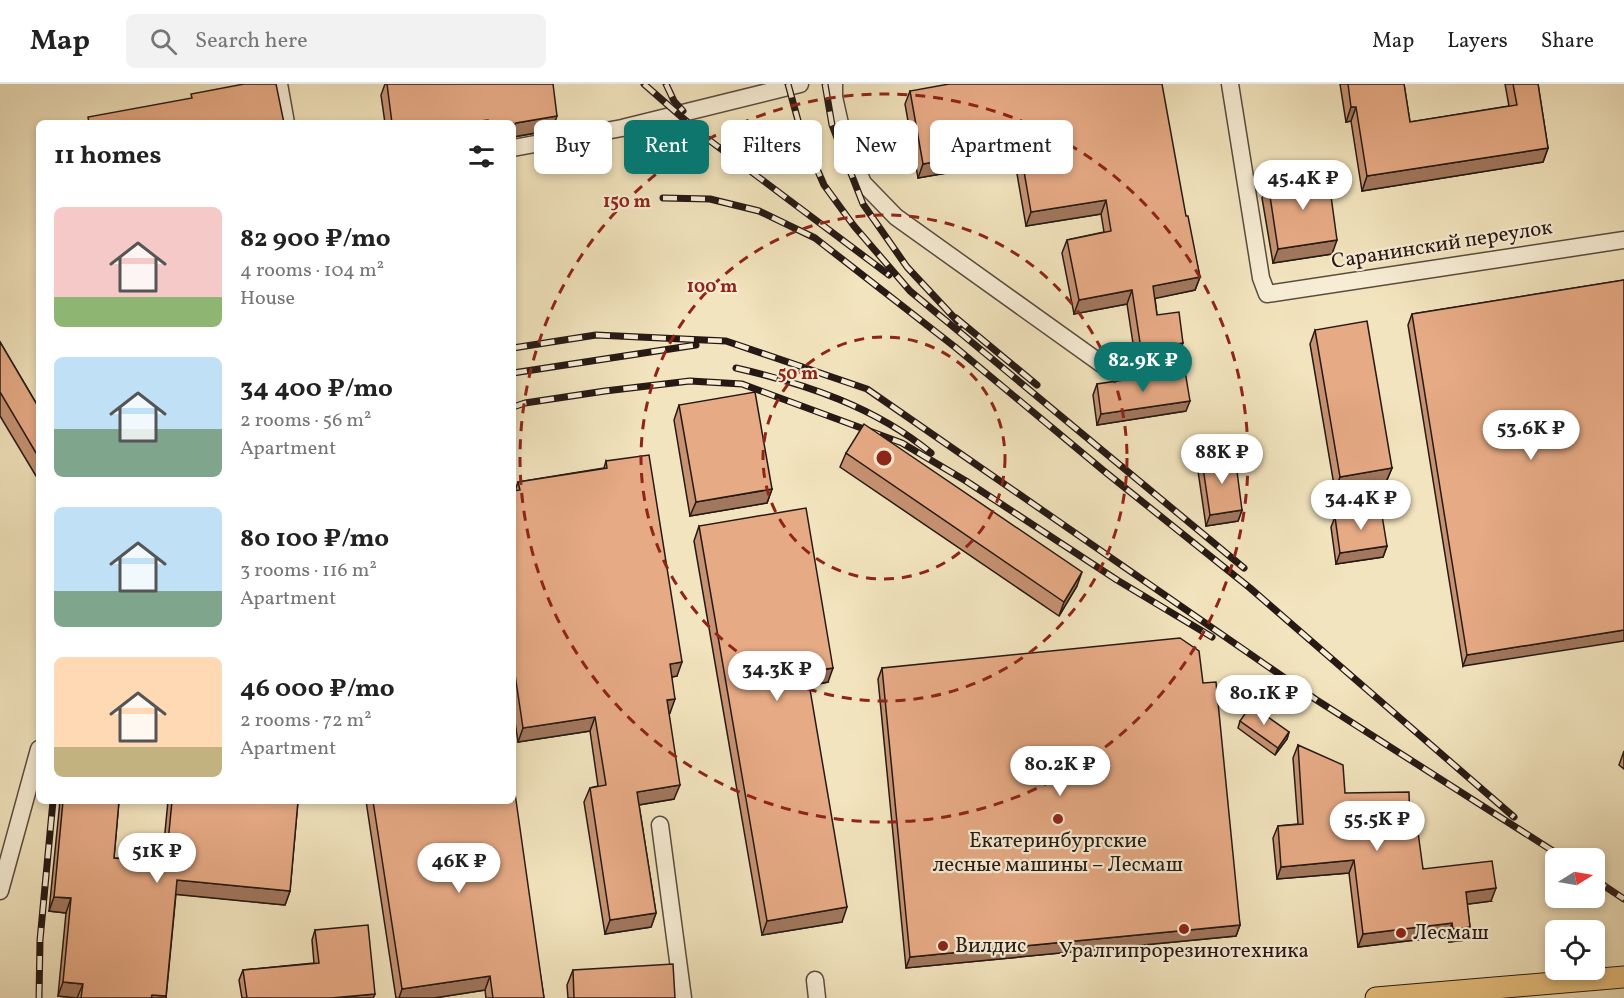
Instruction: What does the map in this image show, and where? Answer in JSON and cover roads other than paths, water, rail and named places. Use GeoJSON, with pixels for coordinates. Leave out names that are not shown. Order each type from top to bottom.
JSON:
{"type":"FeatureCollection","features":[{"type":"Feature","properties":{"kind":"main road"},"geometry":{"type":"LineString","coordinates":[[1389,997],[1624,976]]}},
{"type":"Feature","properties":{"kind":"street"},"geometry":{"type":"LineString","coordinates":[[279,84],[285,120]]}},
{"type":"Feature","properties":{"kind":"street"},"geometry":{"type":"LineString","coordinates":[[516,147],[622,128],[800,84]]}},
{"type":"Feature","properties":{"kind":"street"},"geometry":{"type":"LineString","coordinates":[[834,84],[834,97],[843,137],[863,183],[896,217],[1103,365]]}},
{"type":"Feature","properties":{"kind":"street","name":"Саранинский переулок"},"geometry":{"type":"LineString","coordinates":[[1230,84],[1261,278],[1267,294],[1624,240]]}},
{"type":"Feature","properties":{"kind":"street"},"geometry":{"type":"LineString","coordinates":[[0,891],[36,760]]}},
{"type":"Feature","properties":{"kind":"street"},"geometry":{"type":"LineString","coordinates":[[660,825],[683,998]]}},
{"type":"Feature","properties":{"kind":"street"},"geometry":{"type":"LineString","coordinates":[[815,980],[817,998]]}},
{"type":"Feature","properties":{"kind":"railway"},"geometry":{"type":"LineString","coordinates":[[644,84],[701,134],[889,275]]}},
{"type":"Feature","properties":{"kind":"railway"},"geometry":{"type":"LineString","coordinates":[[666,84],[674,101],[683,111]]}},
{"type":"Feature","properties":{"kind":"railway"},"geometry":{"type":"LineString","coordinates":[[788,84],[802,135],[824,185],[854,226],[910,291],[1244,568]]}},
{"type":"Feature","properties":{"kind":"railway"},"geometry":{"type":"LineString","coordinates":[[825,84],[832,125],[863,204],[907,267],[961,325]]}},
{"type":"Feature","properties":{"kind":"railway"},"geometry":{"type":"LineString","coordinates":[[663,198],[710,199],[759,211],[815,238],[955,347],[1250,588],[1514,817]]}},
{"type":"Feature","properties":{"kind":"railway"},"geometry":{"type":"LineString","coordinates":[[956,318],[1037,385]]}},
{"type":"Feature","properties":{"kind":"railway"},"geometry":{"type":"LineString","coordinates":[[516,348],[596,335],[726,341],[867,389],[1315,699],[1548,848]]}},
{"type":"Feature","properties":{"kind":"railway"},"geometry":{"type":"LineString","coordinates":[[516,373],[696,345]]}},
{"type":"Feature","properties":{"kind":"railway"},"geometry":{"type":"LineString","coordinates":[[736,368],[839,399],[887,423],[931,453]]}},
{"type":"Feature","properties":{"kind":"railway"},"geometry":{"type":"LineString","coordinates":[[516,406],[605,391],[690,381],[742,384],[902,443],[966,481],[1117,580],[1212,637]]}},
{"type":"Feature","properties":{"kind":"railway"},"geometry":{"type":"LineString","coordinates":[[39,998],[40,940],[53,804]]}},
{"type":"Feature","properties":{"kind":"railway"},"geometry":{"type":"LineString","coordinates":[[1605,886],[1624,899]]}},
{"type":"Feature","properties":{"kind":"place","name":"Екатеринбургские лесные машины – Лесмаш"},"geometry":{"type":"Point","coordinates":[1058,819]}},
{"type":"Feature","properties":{"kind":"place","name":"Уралгипрорезинотехника"},"geometry":{"type":"Point","coordinates":[1184,929]}},
{"type":"Feature","properties":{"kind":"place","name":"Лесмаш"},"geometry":{"type":"Point","coordinates":[1401,933]}},
{"type":"Feature","properties":{"kind":"place","name":"Вилдис"},"geometry":{"type":"Point","coordinates":[943,946]}}]}
